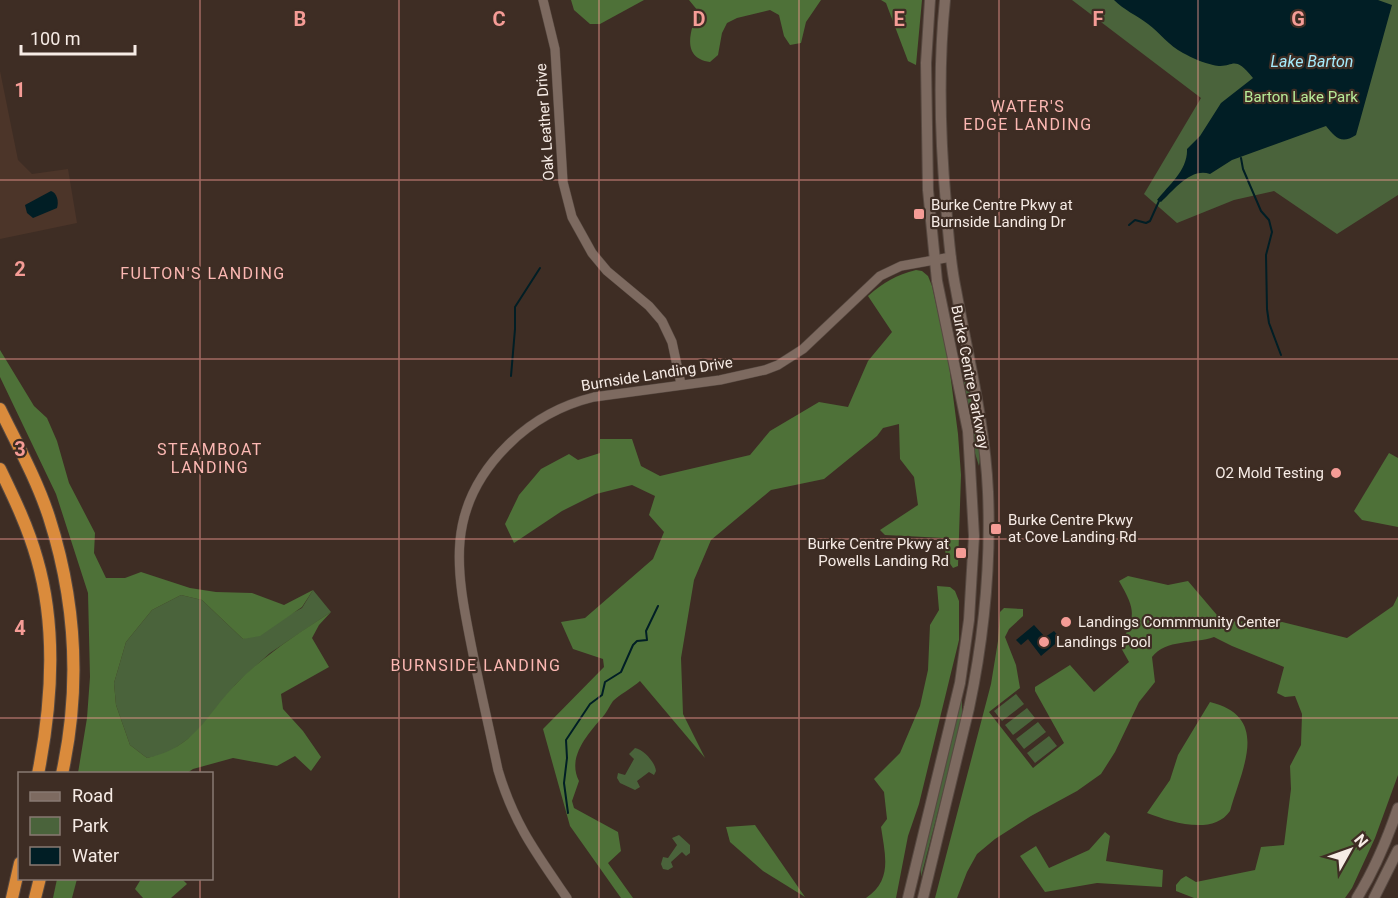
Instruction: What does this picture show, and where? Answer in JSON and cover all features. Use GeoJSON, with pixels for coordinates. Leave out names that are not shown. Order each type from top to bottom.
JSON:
{"type":"FeatureCollection","features":[{"type":"Feature","properties":{"kind":"highway"},"geometry":{"type":"LineString","coordinates":[[0,409],[49,516],[70,602],[75,666],[73,713],[62,772]]}},
{"type":"Feature","properties":{"kind":"highway"},"geometry":{"type":"LineString","coordinates":[[0,469],[18,507],[37,559],[50,640],[49,706],[38,772]]}},
{"type":"Feature","properties":{"kind":"highway"},"geometry":{"type":"LineString","coordinates":[[12,898],[18,871]]}},
{"type":"Feature","properties":{"kind":"highway"},"geometry":{"type":"LineString","coordinates":[[36,898],[40,880]]}},
{"type":"Feature","properties":{"kind":"main road","name":"Burke Centre Parkway"},"geometry":{"type":"LineString","coordinates":[[908,898],[960,682],[972,580],[974,511],[968,431],[937,281],[928,190],[926,63],[930,0]]}},
{"type":"Feature","properties":{"kind":"main road","name":"Burke Centre Parkway"},"geometry":{"type":"LineString","coordinates":[[923,898],[976,677],[988,582],[988,491],[984,447],[951,257],[943,167],[941,98],[945,0]]}},
{"type":"Feature","properties":{"kind":"main road"},"geometry":{"type":"LineString","coordinates":[[1357,898],[1385,846],[1398,808]]}},
{"type":"Feature","properties":{"kind":"main road"},"geometry":{"type":"LineString","coordinates":[[1374,898],[1398,850]]}},
{"type":"Feature","properties":{"kind":"street","name":"Oak Leather Drive"},"geometry":{"type":"LineString","coordinates":[[543,0],[554,41],[563,182],[572,217],[592,253],[607,271],[649,306],[662,321],[672,342],[681,384]]}},
{"type":"Feature","properties":{"kind":"street","name":"Burnside Landing Drive"},"geometry":{"type":"LineString","coordinates":[[567,898],[520,828],[498,770],[459,579],[458,550],[463,522],[477,485],[489,465],[518,436],[542,418],[575,402],[594,397],[751,375],[777,365],[803,349],[880,276],[902,266],[951,257]]}},
{"type":"Feature","properties":{"kind":"shaded area"},"geometry":{"type":"Polygon","coordinates":[[[0,71],[18,160],[32,174],[68,169],[77,223],[0,239],[0,71]]]}},
{"type":"Feature","properties":{"kind":"green space"},"geometry":{"type":"Polygon","coordinates":[[[571,0],[644,0],[600,24],[590,24],[574,10],[571,0]]]}},
{"type":"Feature","properties":{"kind":"green space"},"geometry":{"type":"Polygon","coordinates":[[[689,0],[821,0],[806,22],[801,43],[790,45],[784,36],[779,15],[770,10],[737,18],[727,23],[722,33],[718,55],[710,62],[695,55],[691,49],[692,27],[698,11],[689,0]]]}},
{"type":"Feature","properties":{"kind":"green space"},"geometry":{"type":"Polygon","coordinates":[[[881,0],[922,0],[916,65],[908,61],[886,3],[881,0]]]}},
{"type":"Feature","properties":{"kind":"green space","name":"Barton Lake Park"},"geometry":{"type":"Polygon","coordinates":[[[1072,0],[1398,0],[1398,195],[1337,234],[1274,191],[1234,200],[1177,223],[1144,194],[1201,98],[1072,0]]]}},
{"type":"Feature","properties":{"kind":"green space"},"geometry":{"type":"Polygon","coordinates":[[[916,270],[928,276],[932,286],[948,357],[961,475],[958,566],[953,568],[946,558],[944,538],[885,535],[880,530],[918,505],[914,477],[900,459],[899,424],[883,428],[877,436],[824,479],[771,490],[711,540],[694,580],[681,658],[683,714],[705,758],[640,681],[613,701],[582,745],[575,763],[579,781],[572,801],[574,808],[618,832],[621,851],[608,863],[633,898],[621,898],[570,826],[543,729],[604,667],[603,659],[573,649],[561,622],[585,618],[653,559],[664,532],[649,515],[655,496],[632,485],[596,494],[562,511],[514,543],[505,524],[519,495],[541,469],[569,454],[578,460],[600,453],[600,439],[632,439],[641,466],[660,476],[750,455],[770,431],[819,402],[848,407],[868,361],[892,332],[868,296],[890,280],[916,270]]]}},
{"type":"Feature","properties":{"kind":"green space"},"geometry":{"type":"Polygon","coordinates":[[[0,350],[34,406],[47,418],[57,441],[69,483],[95,533],[94,553],[106,578],[125,578],[141,572],[190,588],[216,592],[252,593],[284,605],[313,590],[302,607],[260,636],[243,639],[202,600],[181,595],[152,610],[126,642],[114,683],[116,705],[130,745],[147,758],[177,747],[198,729],[236,684],[258,664],[331,612],[319,625],[312,638],[329,667],[281,694],[283,709],[303,731],[321,757],[311,771],[295,756],[277,766],[233,758],[188,772],[78,772],[87,718],[90,677],[88,593],[56,494],[0,377],[0,350]]]}},
{"type":"Feature","properties":{"kind":"green space"},"geometry":{"type":"Polygon","coordinates":[[[962,371],[967,380],[975,419],[979,466],[974,450],[962,371]]]}},
{"type":"Feature","properties":{"kind":"green space"},"geometry":{"type":"Polygon","coordinates":[[[1389,453],[1398,458],[1398,527],[1362,520],[1354,511],[1389,453]]]}},
{"type":"Feature","properties":{"kind":"green space"},"geometry":{"type":"Polygon","coordinates":[[[1128,576],[1168,585],[1188,581],[1222,621],[1258,622],[1270,619],[1347,638],[1393,606],[1398,596],[1398,775],[1375,838],[1345,898],[1194,898],[1176,891],[1176,885],[1186,876],[1196,882],[1255,870],[1261,847],[1284,845],[1291,789],[1290,766],[1301,745],[1302,714],[1295,696],[1285,697],[1277,693],[1284,667],[1214,637],[1172,645],[1158,651],[1152,657],[1155,682],[1139,702],[1115,752],[1101,774],[1077,791],[995,839],[977,854],[957,898],[935,898],[991,684],[1000,612],[1004,608],[1023,609],[1023,616],[1009,629],[1005,637],[1016,665],[1020,688],[989,712],[1033,768],[1064,743],[1035,691],[1035,687],[1070,665],[1094,692],[1129,662],[1120,646],[1129,628],[1132,614],[1129,600],[1119,581],[1128,576]]]}},
{"type":"Feature","properties":{"kind":"green space"},"geometry":{"type":"Polygon","coordinates":[[[937,586],[950,587],[955,591],[959,601],[959,640],[919,804],[908,836],[896,898],[866,898],[875,891],[880,883],[885,866],[881,827],[887,819],[884,792],[874,779],[900,753],[920,706],[928,670],[930,625],[939,610],[937,586]]]}},
{"type":"Feature","properties":{"kind":"green space"},"geometry":{"type":"Polygon","coordinates":[[[313,590],[331,612],[270,653],[236,684],[195,734],[167,754],[147,758],[130,745],[116,705],[114,683],[126,642],[152,610],[181,595],[202,600],[243,639],[302,608],[313,590]]]}},
{"type":"Feature","properties":{"kind":"green space"},"geometry":{"type":"Polygon","coordinates":[[[1016,694],[1024,704],[1002,721],[994,711],[1016,694]]]}},
{"type":"Feature","properties":{"kind":"green space"},"geometry":{"type":"Polygon","coordinates":[[[962,696],[962,719],[921,877],[921,862],[962,696]]]}},
{"type":"Feature","properties":{"kind":"green space"},"geometry":{"type":"Polygon","coordinates":[[[1210,702],[1229,709],[1241,719],[1246,732],[1245,762],[1230,811],[1223,819],[1203,825],[1179,823],[1147,813],[1170,780],[1178,755],[1210,702]]]}},
{"type":"Feature","properties":{"kind":"green space"},"geometry":{"type":"Polygon","coordinates":[[[1027,708],[1035,718],[1013,735],[1005,725],[1027,708]]]}},
{"type":"Feature","properties":{"kind":"green space"},"geometry":{"type":"Polygon","coordinates":[[[1038,722],[1046,732],[1024,749],[1016,739],[1038,722]]]}},
{"type":"Feature","properties":{"kind":"green space"},"geometry":{"type":"Polygon","coordinates":[[[1049,736],[1057,746],[1035,763],[1027,753],[1049,736]]]}},
{"type":"Feature","properties":{"kind":"green space"},"geometry":{"type":"Polygon","coordinates":[[[635,748],[648,757],[656,771],[654,775],[649,772],[637,781],[640,787],[635,790],[620,783],[617,778],[618,773],[625,775],[634,759],[629,754],[635,748]]]}},
{"type":"Feature","properties":{"kind":"green space"},"geometry":{"type":"Polygon","coordinates":[[[755,825],[805,897],[763,871],[730,842],[726,827],[755,825]]]}},
{"type":"Feature","properties":{"kind":"green space"},"geometry":{"type":"Polygon","coordinates":[[[1105,832],[1110,836],[1106,861],[1163,870],[1162,887],[1097,883],[1045,892],[1020,856],[1036,846],[1049,868],[1089,850],[1105,832]]]}},
{"type":"Feature","properties":{"kind":"green space"},"geometry":{"type":"Polygon","coordinates":[[[679,835],[690,845],[690,853],[686,856],[682,852],[671,862],[673,867],[668,870],[663,869],[661,864],[663,857],[668,858],[677,845],[672,838],[679,835]]]}},
{"type":"Feature","properties":{"kind":"green space"},"geometry":{"type":"Polygon","coordinates":[[[57,880],[77,880],[72,898],[53,898],[57,880]]]}},
{"type":"Feature","properties":{"kind":"green space"},"geometry":{"type":"Polygon","coordinates":[[[140,880],[183,880],[187,884],[171,898],[143,898],[135,889],[140,880]]]}},
{"type":"Feature","properties":{"kind":"water","name":"Lake Barton"},"geometry":{"type":"Polygon","coordinates":[[[1114,0],[1378,0],[1392,5],[1356,135],[1342,139],[1335,136],[1326,126],[1232,160],[1210,174],[1196,174],[1189,177],[1161,202],[1157,200],[1181,170],[1187,149],[1200,136],[1221,103],[1253,78],[1237,64],[1213,65],[1183,53],[1114,0]]]}},
{"type":"Feature","properties":{"kind":"water"},"geometry":{"type":"Polygon","coordinates":[[[51,191],[57,198],[57,208],[33,218],[27,213],[25,205],[51,191]]]}},
{"type":"Feature","properties":{"kind":"water","name":"Landings Pool"},"geometry":{"type":"Polygon","coordinates":[[[1034,625],[1045,637],[1054,631],[1061,639],[1041,656],[1028,639],[1021,645],[1016,640],[1034,625]]]}},
{"type":"Feature","properties":{"kind":"waterway"},"geometry":{"type":"LineString","coordinates":[[1241,158],[1243,169],[1261,211],[1269,220],[1272,232],[1266,255],[1267,309],[1269,323],[1281,355]]}},
{"type":"Feature","properties":{"kind":"waterway"},"geometry":{"type":"LineString","coordinates":[[1129,225],[1135,220],[1146,223],[1150,221],[1159,201]]}},
{"type":"Feature","properties":{"kind":"waterway"},"geometry":{"type":"LineString","coordinates":[[511,376],[515,307],[540,268]]}},
{"type":"Feature","properties":{"kind":"waterway"},"geometry":{"type":"LineString","coordinates":[[568,813],[564,783],[567,758],[566,740],[590,704],[602,695],[605,682],[621,672],[633,645],[637,641],[647,640],[646,631],[658,606]]}},
{"type":"Feature","properties":{"kind":"place","name":"Burke Centre Pkwy at Burnside Landing Dr"},"geometry":{"type":"Point","coordinates":[919,214]}},
{"type":"Feature","properties":{"kind":"place","name":"O2 Mold Testing"},"geometry":{"type":"Point","coordinates":[1336,473]}},
{"type":"Feature","properties":{"kind":"place","name":"Burke Centre Pkwy at Cove Landing Rd"},"geometry":{"type":"Point","coordinates":[996,529]}},
{"type":"Feature","properties":{"kind":"place","name":"Burke Centre Pkwy at Powells Landing Rd"},"geometry":{"type":"Point","coordinates":[961,553]}},
{"type":"Feature","properties":{"kind":"place","name":"Landings Commmunity Center"},"geometry":{"type":"Point","coordinates":[1066,622]}},
{"type":"Feature","properties":{"kind":"place","name":"Landings Pool"},"geometry":{"type":"Point","coordinates":[1044,642]}},
{"type":"Feature","properties":{"kind":"district","name":"WATER'S EDGE LANDING"},"geometry":{"type":"Point","coordinates":[1028,115]}},
{"type":"Feature","properties":{"kind":"district","name":"FULTON'S LANDING"},"geometry":{"type":"Point","coordinates":[203,273]}},
{"type":"Feature","properties":{"kind":"district","name":"STEAMBOAT LANDING"},"geometry":{"type":"Point","coordinates":[210,458]}},
{"type":"Feature","properties":{"kind":"district","name":"BURNSIDE LANDING"},"geometry":{"type":"Point","coordinates":[476,665]}}]}
